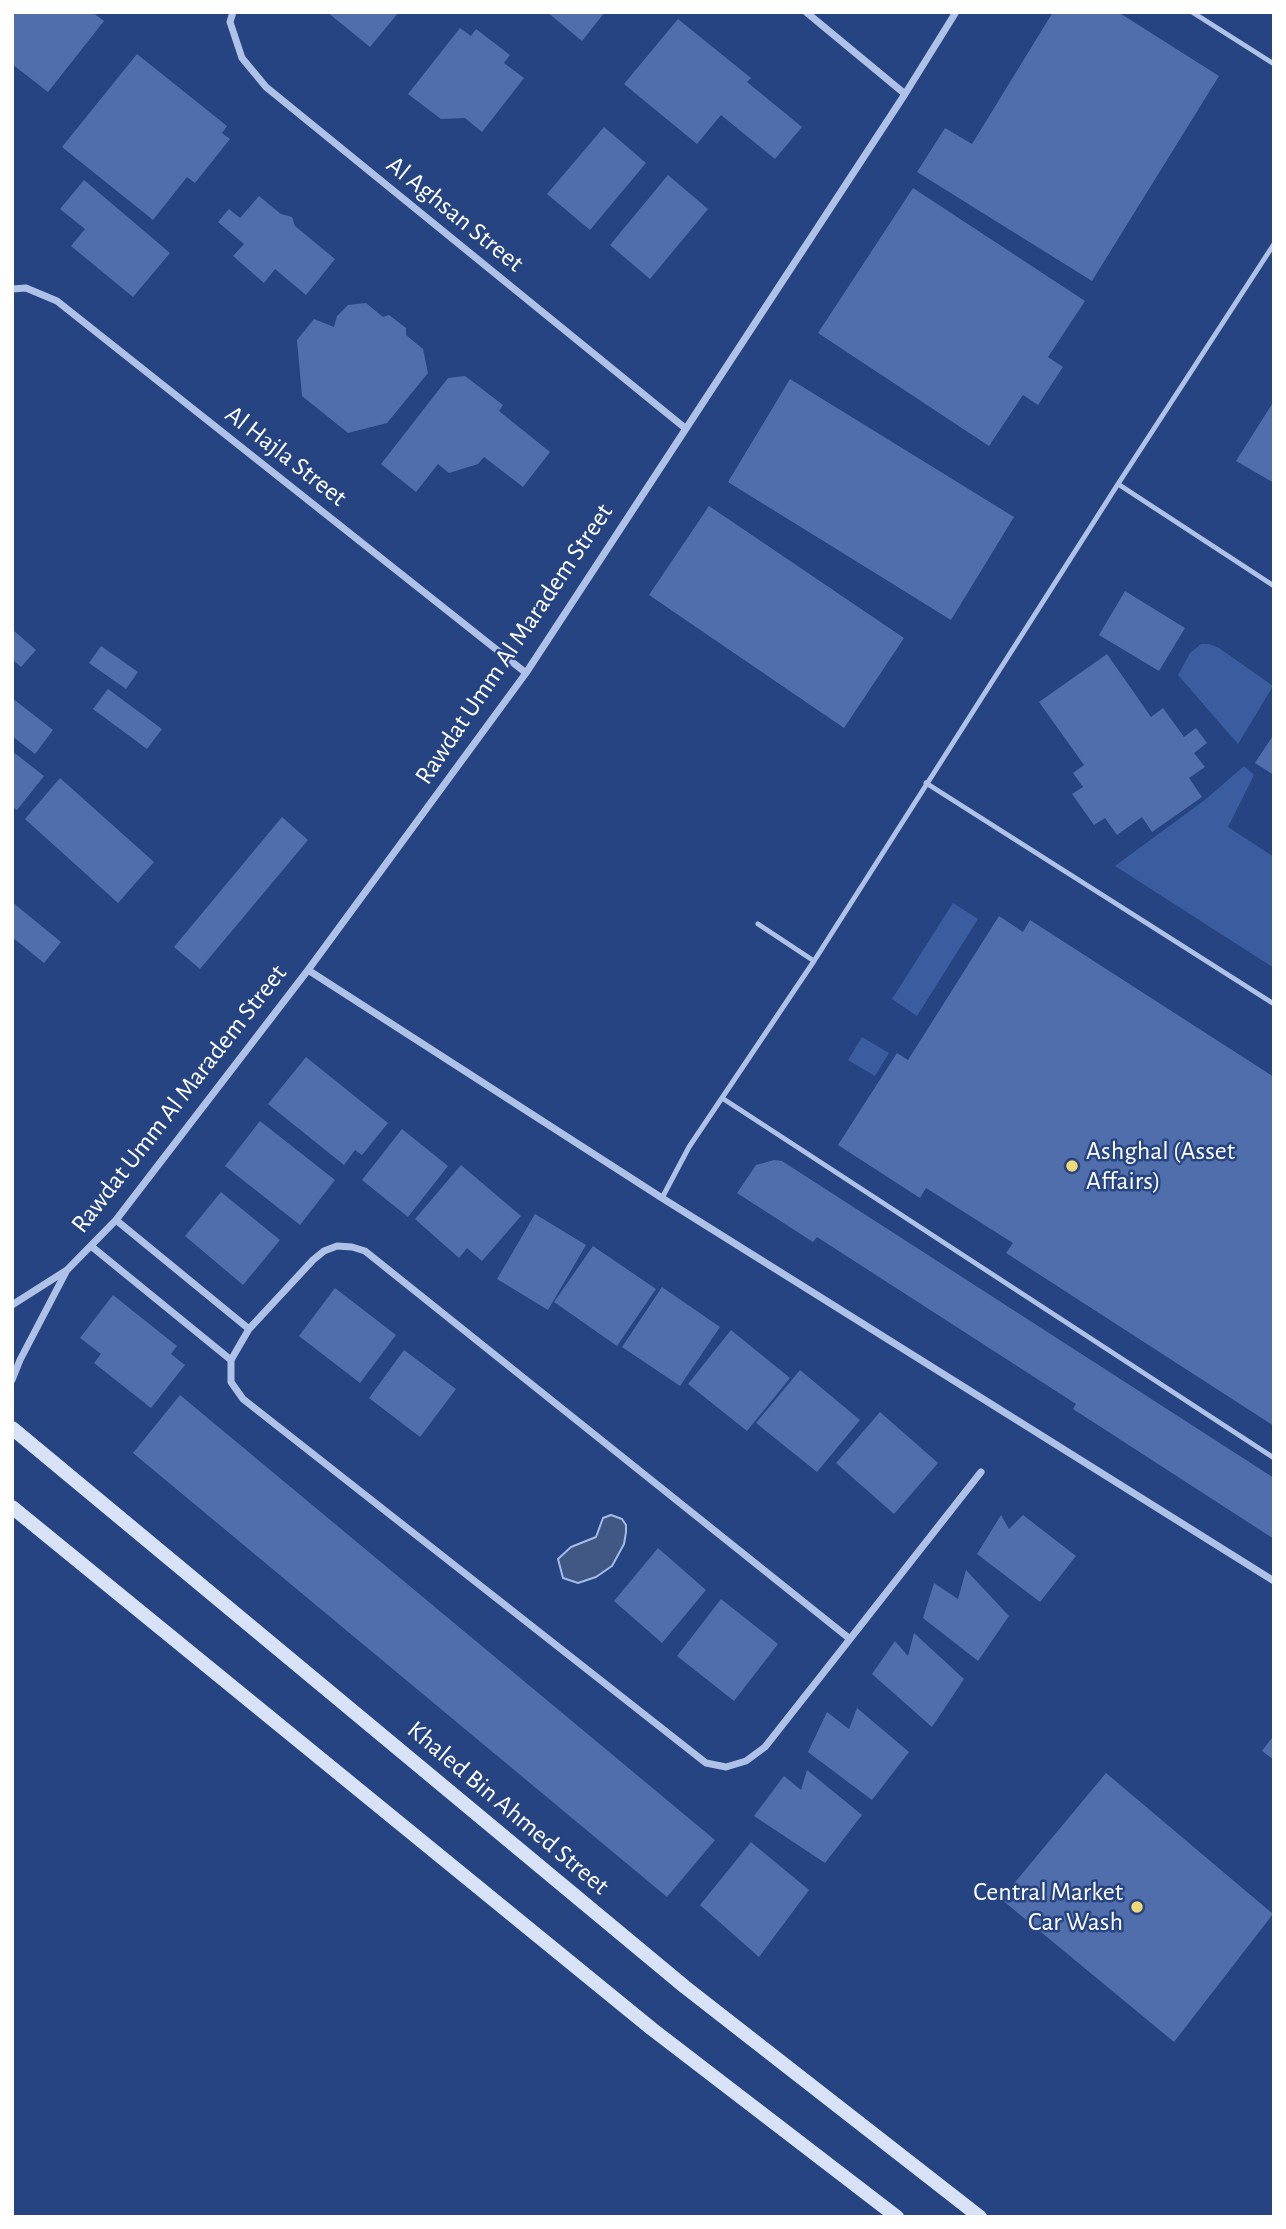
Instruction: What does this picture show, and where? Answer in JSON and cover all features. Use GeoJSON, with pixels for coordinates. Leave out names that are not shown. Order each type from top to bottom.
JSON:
{"type":"FeatureCollection","features":[{"type":"Feature","properties":{"kind":"main road","name":"Khaled Bin Ahmed Street"},"geometry":{"type":"LineString","coordinates":[[12,1428],[685,1987],[980,2217]]}},
{"type":"Feature","properties":{"kind":"main road"},"geometry":{"type":"LineString","coordinates":[[12,1507],[652,2029],[897,2217]]}},
{"type":"Feature","properties":{"kind":"street","name":"Al Aghsan Street"},"geometry":{"type":"LineString","coordinates":[[233,12],[230,22],[242,58],[265,87],[685,428]]}},
{"type":"Feature","properties":{"kind":"street"},"geometry":{"type":"LineString","coordinates":[[806,12],[905,94]]}},
{"type":"Feature","properties":{"kind":"street","name":"Rawdat Umm Al Maradem Street"},"geometry":{"type":"LineString","coordinates":[[12,1305],[67,1270],[116,1220],[308,970],[526,673],[956,12]]}},
{"type":"Feature","properties":{"kind":"street","name":"Al Hajla Street"},"geometry":{"type":"LineString","coordinates":[[12,289],[26,288],[57,301],[526,673]]}},
{"type":"Feature","properties":{"kind":"street"},"geometry":{"type":"LineString","coordinates":[[308,970],[662,1198],[1274,1581]]}},
{"type":"Feature","properties":{"kind":"street"},"geometry":{"type":"LineString","coordinates":[[116,1220],[249,1329]]}},
{"type":"Feature","properties":{"kind":"street"},"geometry":{"type":"LineString","coordinates":[[92,1245],[231,1360]]}},
{"type":"Feature","properties":{"kind":"street"},"geometry":{"type":"LineString","coordinates":[[850,1639],[365,1251],[337,1246],[324,1251],[249,1329],[231,1360],[231,1382],[243,1399],[706,1763],[726,1767],[746,1761],[765,1747],[850,1639],[981,1472]]}},
{"type":"Feature","properties":{"kind":"street","name":"Rawdat Umm Al Maradem Street"},"geometry":{"type":"LineString","coordinates":[[12,1380],[67,1270]]}},
{"type":"Feature","properties":{"kind":"lane"},"geometry":{"type":"LineString","coordinates":[[1192,12],[1274,64]]}},
{"type":"Feature","properties":{"kind":"lane"},"geometry":{"type":"LineString","coordinates":[[662,1198],[690,1147],[814,961],[1274,244]]}},
{"type":"Feature","properties":{"kind":"lane"},"geometry":{"type":"LineString","coordinates":[[1118,484],[1274,586]]}},
{"type":"Feature","properties":{"kind":"lane"},"geometry":{"type":"LineString","coordinates":[[926,783],[1274,1004]]}},
{"type":"Feature","properties":{"kind":"lane"},"geometry":{"type":"LineString","coordinates":[[758,924],[814,961]]}},
{"type":"Feature","properties":{"kind":"lane"},"geometry":{"type":"LineString","coordinates":[[722,1098],[1274,1458]]}},
{"type":"Feature","properties":{"kind":"shaded area"},"geometry":{"type":"Polygon","coordinates":[[[1201,644],[1219,648],[1273,686],[1238,744],[1178,675],[1190,653],[1201,644]]]}},
{"type":"Feature","properties":{"kind":"shaded area"},"geometry":{"type":"Polygon","coordinates":[[[1244,766],[1254,775],[1228,827],[1274,857],[1274,968],[1115,866],[1206,799],[1244,766]]]}},
{"type":"Feature","properties":{"kind":"shaded area"},"geometry":{"type":"Polygon","coordinates":[[[953,903],[978,919],[917,1016],[892,999],[953,903]]]}},
{"type":"Feature","properties":{"kind":"shaded area"},"geometry":{"type":"Polygon","coordinates":[[[862,1037],[889,1053],[875,1076],[848,1060],[862,1037]]]}},
{"type":"Feature","properties":{"kind":"shaded area"},"geometry":{"type":"Polygon","coordinates":[[[611,1515],[622,1519],[626,1525],[624,1544],[612,1566],[596,1577],[578,1583],[563,1578],[558,1559],[571,1547],[596,1537],[603,1518],[611,1515]]]}},
{"type":"Feature","properties":{"kind":"building"},"geometry":{"type":"Polygon","coordinates":[[[12,12],[92,12],[104,21],[48,92],[12,64],[12,12]]]}},
{"type":"Feature","properties":{"kind":"building"},"geometry":{"type":"Polygon","coordinates":[[[327,12],[399,12],[370,47],[327,12]]]}},
{"type":"Feature","properties":{"kind":"building"},"geometry":{"type":"Polygon","coordinates":[[[547,12],[605,12],[582,41],[547,12]]]}},
{"type":"Feature","properties":{"kind":"building"},"geometry":{"type":"Polygon","coordinates":[[[1053,12],[1118,12],[1219,76],[1092,281],[917,172],[945,128],[972,144],[1053,12]]]}},
{"type":"Feature","properties":{"kind":"building"},"geometry":{"type":"Polygon","coordinates":[[[678,19],[751,78],[747,82],[802,127],[775,159],[721,115],[697,144],[624,84],[678,19]]]}},
{"type":"Feature","properties":{"kind":"building"},"geometry":{"type":"Polygon","coordinates":[[[460,28],[471,36],[476,29],[510,55],[504,63],[524,78],[482,132],[465,118],[441,119],[408,94],[460,28]]]}},
{"type":"Feature","properties":{"kind":"building"},"geometry":{"type":"Polygon","coordinates":[[[137,54],[227,126],[222,133],[230,139],[195,183],[187,177],[153,220],[62,147],[137,54]]]}},
{"type":"Feature","properties":{"kind":"building"},"geometry":{"type":"Polygon","coordinates":[[[604,127],[646,163],[590,230],[547,194],[604,127]]]}},
{"type":"Feature","properties":{"kind":"building"},"geometry":{"type":"Polygon","coordinates":[[[668,175],[708,209],[650,279],[610,245],[668,175]]]}},
{"type":"Feature","properties":{"kind":"building"},"geometry":{"type":"Polygon","coordinates":[[[84,180],[170,253],[133,297],[71,246],[85,229],[60,209],[84,180]]]}},
{"type":"Feature","properties":{"kind":"building"},"geometry":{"type":"Polygon","coordinates":[[[913,188],[1085,301],[1048,357],[1063,367],[1038,405],[1023,395],[989,446],[818,333],[913,188]]]}},
{"type":"Feature","properties":{"kind":"building"},"geometry":{"type":"Polygon","coordinates":[[[259,196],[281,214],[292,217],[295,226],[335,259],[306,295],[275,269],[264,283],[233,256],[244,244],[218,222],[229,209],[240,218],[259,196]]]}},
{"type":"Feature","properties":{"kind":"building"},"geometry":{"type":"Polygon","coordinates":[[[366,303],[383,317],[389,315],[406,328],[406,335],[423,349],[428,373],[387,423],[348,433],[302,396],[297,340],[314,319],[334,327],[337,316],[348,305],[366,303]]]}},
{"type":"Feature","properties":{"kind":"building"},"geometry":{"type":"Polygon","coordinates":[[[465,376],[503,405],[499,411],[550,452],[523,487],[484,457],[478,464],[449,473],[438,464],[416,492],[381,464],[448,378],[465,376]]]}},
{"type":"Feature","properties":{"kind":"building"},"geometry":{"type":"Polygon","coordinates":[[[790,379],[1014,517],[951,620],[728,482],[790,379]]]}},
{"type":"Feature","properties":{"kind":"building"},"geometry":{"type":"Polygon","coordinates":[[[1274,401],[1274,483],[1236,461],[1274,401]]]}},
{"type":"Feature","properties":{"kind":"building"},"geometry":{"type":"Polygon","coordinates":[[[709,506],[904,638],[844,728],[649,595],[709,506]]]}},
{"type":"Feature","properties":{"kind":"building"},"geometry":{"type":"Polygon","coordinates":[[[1125,591],[1185,628],[1159,671],[1099,635],[1125,591]]]}},
{"type":"Feature","properties":{"kind":"building"},"geometry":{"type":"Polygon","coordinates":[[[12,629],[36,650],[21,667],[12,659],[12,629]]]}},
{"type":"Feature","properties":{"kind":"building"},"geometry":{"type":"Polygon","coordinates":[[[101,646],[138,672],[126,689],[89,663],[101,646]]]}},
{"type":"Feature","properties":{"kind":"building"},"geometry":{"type":"Polygon","coordinates":[[[1107,654],[1151,717],[1163,708],[1184,737],[1196,728],[1207,743],[1194,753],[1205,767],[1189,778],[1202,797],[1152,832],[1142,817],[1117,835],[1105,818],[1094,825],[1072,794],[1083,787],[1073,773],[1084,765],[1039,702],[1107,654]]]}},
{"type":"Feature","properties":{"kind":"building"},"geometry":{"type":"Polygon","coordinates":[[[108,689],[162,729],[147,749],[93,709],[108,689]]]}},
{"type":"Feature","properties":{"kind":"building"},"geometry":{"type":"Polygon","coordinates":[[[12,698],[53,730],[35,754],[12,736],[12,698]]]}},
{"type":"Feature","properties":{"kind":"building"},"geometry":{"type":"Polygon","coordinates":[[[1274,734],[1274,775],[1255,763],[1274,734]]]}},
{"type":"Feature","properties":{"kind":"building"},"geometry":{"type":"Polygon","coordinates":[[[12,751],[44,776],[17,810],[12,807],[12,751]]]}},
{"type":"Feature","properties":{"kind":"building"},"geometry":{"type":"Polygon","coordinates":[[[60,778],[154,862],[118,903],[25,819],[60,778]]]}},
{"type":"Feature","properties":{"kind":"building"},"geometry":{"type":"Polygon","coordinates":[[[282,817],[308,840],[200,969],[174,947],[282,817]]]}},
{"type":"Feature","properties":{"kind":"building"},"geometry":{"type":"Polygon","coordinates":[[[12,902],[61,942],[44,963],[12,937],[12,902]]]}},
{"type":"Feature","properties":{"kind":"building","name":"Ashghal (Asset Affairs)"},"geometry":{"type":"Polygon","coordinates":[[[999,916],[1023,932],[1030,920],[1274,1077],[1274,1426],[1006,1253],[1013,1243],[926,1188],[920,1198],[838,1145],[897,1053],[908,1060],[999,916]]]}},
{"type":"Feature","properties":{"kind":"building"},"geometry":{"type":"Polygon","coordinates":[[[306,1057],[388,1123],[362,1155],[355,1150],[344,1165],[268,1104],[306,1057]]]}},
{"type":"Feature","properties":{"kind":"building"},"geometry":{"type":"Polygon","coordinates":[[[260,1121],[335,1180],[300,1225],[225,1166],[260,1121]]]}},
{"type":"Feature","properties":{"kind":"building"},"geometry":{"type":"Polygon","coordinates":[[[402,1129],[448,1166],[408,1217],[362,1180],[402,1129]]]}},
{"type":"Feature","properties":{"kind":"building"},"geometry":{"type":"Polygon","coordinates":[[[774,1160],[782,1161],[1274,1478],[1274,1539],[1073,1409],[1076,1404],[817,1237],[813,1242],[737,1193],[756,1165],[774,1160]]]}},
{"type":"Feature","properties":{"kind":"building"},"geometry":{"type":"Polygon","coordinates":[[[461,1165],[521,1216],[482,1261],[467,1248],[459,1258],[415,1219],[461,1165]]]}},
{"type":"Feature","properties":{"kind":"building"},"geometry":{"type":"Polygon","coordinates":[[[221,1192],[280,1240],[243,1285],[185,1236],[221,1192]]]}},
{"type":"Feature","properties":{"kind":"building"},"geometry":{"type":"Polygon","coordinates":[[[535,1214],[586,1245],[548,1310],[497,1279],[535,1214]]]}},
{"type":"Feature","properties":{"kind":"building"},"geometry":{"type":"Polygon","coordinates":[[[593,1246],[656,1289],[617,1346],[554,1302],[593,1246]]]}},
{"type":"Feature","properties":{"kind":"building"},"geometry":{"type":"Polygon","coordinates":[[[662,1287],[720,1327],[680,1386],[622,1347],[662,1287]]]}},
{"type":"Feature","properties":{"kind":"building"},"geometry":{"type":"Polygon","coordinates":[[[335,1288],[396,1335],[360,1383],[299,1336],[335,1288]]]}},
{"type":"Feature","properties":{"kind":"building"},"geometry":{"type":"Polygon","coordinates":[[[113,1295],[177,1346],[171,1354],[185,1365],[151,1408],[94,1363],[101,1354],[80,1338],[113,1295]]]}},
{"type":"Feature","properties":{"kind":"building"},"geometry":{"type":"Polygon","coordinates":[[[731,1330],[790,1378],[747,1431],[688,1384],[731,1330]]]}},
{"type":"Feature","properties":{"kind":"building"},"geometry":{"type":"Polygon","coordinates":[[[404,1350],[456,1389],[420,1437],[369,1398],[404,1350]]]}},
{"type":"Feature","properties":{"kind":"building"},"geometry":{"type":"Polygon","coordinates":[[[800,1370],[860,1420],[817,1472],[756,1423],[800,1370]]]}},
{"type":"Feature","properties":{"kind":"building"},"geometry":{"type":"Polygon","coordinates":[[[180,1395],[715,1840],[667,1897],[133,1453],[180,1395]]]}},
{"type":"Feature","properties":{"kind":"building"},"geometry":{"type":"Polygon","coordinates":[[[880,1412],[938,1463],[894,1514],[836,1463],[880,1412]]]}},
{"type":"Feature","properties":{"kind":"building"},"geometry":{"type":"Polygon","coordinates":[[[1001,1515],[1009,1529],[1023,1515],[1076,1556],[1040,1602],[977,1554],[1001,1515]]]}},
{"type":"Feature","properties":{"kind":"building"},"geometry":{"type":"Polygon","coordinates":[[[658,1548],[706,1590],[662,1643],[614,1601],[658,1548]]]}},
{"type":"Feature","properties":{"kind":"building"},"geometry":{"type":"Polygon","coordinates":[[[966,1570],[1009,1616],[978,1661],[923,1618],[934,1583],[958,1599],[966,1570]]]}},
{"type":"Feature","properties":{"kind":"building"},"geometry":{"type":"Polygon","coordinates":[[[721,1599],[778,1644],[734,1701],[677,1656],[721,1599]]]}},
{"type":"Feature","properties":{"kind":"building"},"geometry":{"type":"Polygon","coordinates":[[[914,1633],[964,1679],[932,1727],[872,1674],[895,1641],[908,1656],[914,1633]]]}},
{"type":"Feature","properties":{"kind":"building"},"geometry":{"type":"Polygon","coordinates":[[[857,1708],[909,1752],[872,1800],[808,1752],[827,1712],[849,1729],[857,1708]]]}},
{"type":"Feature","properties":{"kind":"building"},"geometry":{"type":"Polygon","coordinates":[[[1274,1735],[1274,1760],[1262,1751],[1274,1735]]]}},
{"type":"Feature","properties":{"kind":"building"},"geometry":{"type":"Polygon","coordinates":[[[807,1770],[862,1815],[825,1863],[754,1816],[784,1776],[801,1790],[807,1770]]]}},
{"type":"Feature","properties":{"kind":"building","name":"Central Market Car Wash"},"geometry":{"type":"Polygon","coordinates":[[[1106,1773],[1273,1914],[1174,2042],[1001,1899],[1106,1773]]]}},
{"type":"Feature","properties":{"kind":"building"},"geometry":{"type":"Polygon","coordinates":[[[751,1842],[809,1890],[759,1957],[700,1905],[751,1842]]]}},
{"type":"Feature","properties":{"kind":"place","name":"Ashghal (Asset Affairs)"},"geometry":{"type":"Point","coordinates":[1072,1166]}},
{"type":"Feature","properties":{"kind":"place","name":"Central Market Car Wash"},"geometry":{"type":"Point","coordinates":[1137,1907]}}]}
